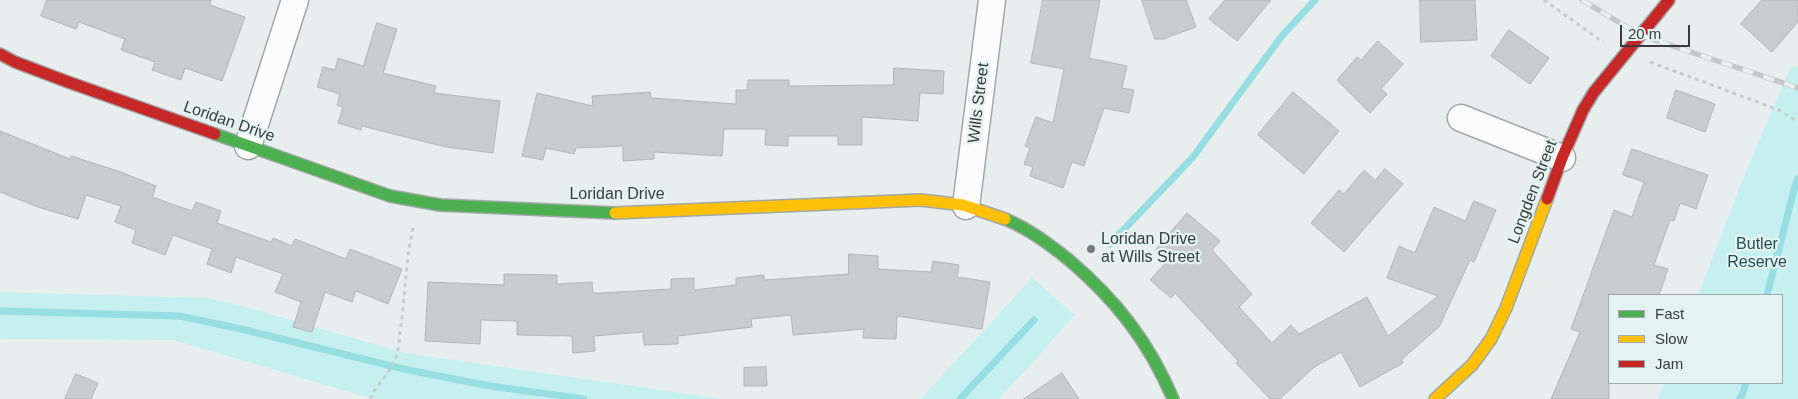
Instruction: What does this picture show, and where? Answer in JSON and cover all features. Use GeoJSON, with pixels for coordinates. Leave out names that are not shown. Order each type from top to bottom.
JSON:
{"type":"FeatureCollection","features":[{"type":"Feature","properties":{"kind":"street"},"geometry":{"type":"LineString","coordinates":[[248,146],[296,0]]}},
{"type":"Feature","properties":{"kind":"street","name":"Wills Street"},"geometry":{"type":"LineString","coordinates":[[966,206],[992,0]]}},
{"type":"Feature","properties":{"kind":"street","name":"Longden Street"},"geometry":{"type":"LineString","coordinates":[[1436,399],[1472,365],[1491,339],[1506,308],[1562,158],[1583,110],[1594,92],[1669,0]]}},
{"type":"Feature","properties":{"kind":"street","name":"Loridan Drive"},"geometry":{"type":"LineString","coordinates":[[0,54],[15,62],[59,79],[390,196],[440,205],[589,213],[643,213],[893,200],[932,200],[966,206],[1017,224],[1046,243],[1103,290],[1132,322],[1149,349],[1173,399]]}},
{"type":"Feature","properties":{"kind":"street"},"geometry":{"type":"LineString","coordinates":[[1461,118],[1562,158]]}},
{"type":"Feature","properties":{"kind":"path"},"geometry":{"type":"LineString","coordinates":[[1544,0],[1601,41],[1626,53],[1779,110],[1798,122]]}},
{"type":"Feature","properties":{"kind":"path"},"geometry":{"type":"LineString","coordinates":[[370,399],[373,390],[383,380],[396,357],[402,321],[410,240],[420,201]]}},
{"type":"Feature","properties":{"kind":"green space","name":"Butler Reserve"},"geometry":{"type":"Polygon","coordinates":[[[1791,66],[1798,68],[1798,399],[1658,399],[1664,384],[1783,384],[1783,294],[1698,294],[1743,179],[1791,66]]]}},
{"type":"Feature","properties":{"kind":"green space"},"geometry":{"type":"Polygon","coordinates":[[[1032,278],[1075,315],[999,399],[921,399],[1032,278]]]}},
{"type":"Feature","properties":{"kind":"green space"},"geometry":{"type":"Polygon","coordinates":[[[0,292],[206,298],[235,304],[405,353],[723,399],[373,399],[174,340],[0,339],[0,292]]]}},
{"type":"Feature","properties":{"kind":"building"},"geometry":{"type":"Polygon","coordinates":[[[47,0],[211,0],[210,5],[245,17],[222,81],[185,68],[181,80],[152,70],[155,62],[121,50],[125,39],[79,22],[76,29],[41,16],[47,0]]]}},
{"type":"Feature","properties":{"kind":"building"},"geometry":{"type":"Polygon","coordinates":[[[1043,0],[1100,0],[1089,58],[1127,66],[1122,88],[1134,90],[1129,113],[1104,108],[1084,166],[1072,162],[1063,188],[1030,176],[1033,167],[1024,164],[1030,148],[1025,146],[1036,117],[1053,123],[1064,69],[1031,63],[1043,0]]]}},
{"type":"Feature","properties":{"kind":"building"},"geometry":{"type":"Polygon","coordinates":[[[1142,0],[1186,0],[1196,27],[1163,39],[1155,39],[1142,0]]]}},
{"type":"Feature","properties":{"kind":"building"},"geometry":{"type":"Polygon","coordinates":[[[1225,0],[1271,0],[1237,41],[1209,19],[1225,0]]]}},
{"type":"Feature","properties":{"kind":"building"},"geometry":{"type":"Polygon","coordinates":[[[1420,0],[1475,0],[1477,40],[1421,42],[1420,0]]]}},
{"type":"Feature","properties":{"kind":"building"},"geometry":{"type":"Polygon","coordinates":[[[1762,0],[1798,0],[1798,22],[1772,52],[1741,24],[1762,0]]]}},
{"type":"Feature","properties":{"kind":"building"},"geometry":{"type":"Polygon","coordinates":[[[377,23],[397,29],[383,73],[436,86],[434,93],[500,101],[493,153],[446,147],[362,126],[361,130],[338,123],[343,107],[337,105],[340,94],[317,87],[323,67],[335,70],[338,58],[363,66],[377,23]]]}},
{"type":"Feature","properties":{"kind":"building"},"geometry":{"type":"Polygon","coordinates":[[[1509,30],[1549,58],[1530,84],[1491,56],[1509,30]]]}},
{"type":"Feature","properties":{"kind":"building"},"geometry":{"type":"Polygon","coordinates":[[[1378,41],[1403,64],[1381,89],[1387,94],[1370,113],[1337,80],[1357,57],[1361,60],[1378,41]]]}},
{"type":"Feature","properties":{"kind":"building"},"geometry":{"type":"Polygon","coordinates":[[[894,68],[944,71],[943,94],[920,93],[918,121],[862,117],[862,145],[838,145],[838,136],[788,136],[788,146],[765,145],[766,129],[724,129],[722,156],[654,152],[654,159],[623,161],[623,146],[576,148],[574,154],[546,148],[543,160],[522,156],[537,93],[593,106],[592,96],[650,92],[651,98],[736,104],[736,90],[747,90],[748,80],[789,80],[789,86],[893,85],[894,68]]]}},
{"type":"Feature","properties":{"kind":"building"},"geometry":{"type":"Polygon","coordinates":[[[1676,90],[1715,104],[1705,132],[1667,118],[1676,90]]]}},
{"type":"Feature","properties":{"kind":"building"},"geometry":{"type":"Polygon","coordinates":[[[1293,92],[1339,131],[1304,174],[1258,135],[1293,92]]]}},
{"type":"Feature","properties":{"kind":"building"},"geometry":{"type":"Polygon","coordinates":[[[0,131],[70,159],[71,156],[121,172],[156,186],[152,197],[192,211],[196,202],[221,211],[217,223],[271,242],[273,238],[292,246],[295,239],[346,259],[350,249],[402,269],[388,304],[356,291],[352,302],[325,292],[312,332],[293,327],[301,302],[275,292],[283,274],[236,257],[231,273],[207,264],[212,249],[173,235],[165,255],[132,243],[136,230],[115,222],[121,206],[86,195],[78,219],[38,207],[0,192],[0,131]]]}},
{"type":"Feature","properties":{"kind":"building"},"geometry":{"type":"Polygon","coordinates":[[[1632,149],[1708,175],[1696,209],[1680,203],[1674,221],[1670,220],[1654,265],[1668,269],[1659,294],[1608,294],[1609,399],[1551,399],[1580,332],[1571,329],[1614,210],[1632,217],[1644,182],[1623,175],[1632,149]]]}},
{"type":"Feature","properties":{"kind":"building"},"geometry":{"type":"Polygon","coordinates":[[[1385,169],[1403,184],[1344,252],[1311,223],[1339,190],[1344,194],[1364,170],[1375,180],[1385,169]]]}},
{"type":"Feature","properties":{"kind":"building"},"geometry":{"type":"Polygon","coordinates":[[[1474,201],[1496,210],[1474,262],[1470,260],[1439,327],[1401,360],[1403,363],[1360,387],[1341,352],[1313,368],[1280,399],[1270,399],[1236,363],[1238,361],[1175,293],[1171,298],[1150,280],[1168,260],[1156,249],[1187,213],[1220,241],[1212,250],[1252,294],[1239,307],[1272,343],[1291,325],[1299,334],[1367,297],[1388,336],[1438,296],[1387,278],[1399,246],[1415,253],[1434,207],[1465,221],[1474,201]]]}},
{"type":"Feature","properties":{"kind":"building"},"geometry":{"type":"Polygon","coordinates":[[[849,254],[878,256],[878,269],[931,272],[933,261],[959,265],[957,277],[990,282],[982,329],[897,316],[896,339],[863,338],[864,329],[793,335],[791,315],[751,319],[752,327],[678,336],[678,344],[644,345],[643,332],[594,336],[595,351],[573,353],[572,336],[517,335],[517,321],[481,320],[480,344],[425,341],[428,282],[504,285],[504,274],[557,275],[557,284],[592,282],[593,293],[600,293],[671,289],[671,279],[694,278],[694,290],[736,285],[736,278],[764,275],[764,280],[848,274],[849,254]]]}},
{"type":"Feature","properties":{"kind":"building"},"geometry":{"type":"Polygon","coordinates":[[[766,367],[767,386],[744,386],[744,368],[766,367]]]}},
{"type":"Feature","properties":{"kind":"building"},"geometry":{"type":"Polygon","coordinates":[[[1062,373],[1079,399],[1024,399],[1062,373]]]}},
{"type":"Feature","properties":{"kind":"building"},"geometry":{"type":"Polygon","coordinates":[[[76,374],[98,383],[91,399],[65,399],[76,374]]]}},
{"type":"Feature","properties":{"kind":"waterway"},"geometry":{"type":"LineString","coordinates":[[1110,244],[1193,157],[1281,37],[1315,0]]}},
{"type":"Feature","properties":{"kind":"waterway"},"geometry":{"type":"LineString","coordinates":[[1767,294],[1798,179]]}},
{"type":"Feature","properties":{"kind":"waterway"},"geometry":{"type":"LineString","coordinates":[[0,311],[180,316],[408,370],[490,386],[584,399]]}},
{"type":"Feature","properties":{"kind":"waterway"},"geometry":{"type":"LineString","coordinates":[[960,399],[1034,320]]}},
{"type":"Feature","properties":{"kind":"waterway"},"geometry":{"type":"LineString","coordinates":[[1739,399],[1746,384]]}},
{"type":"Feature","properties":{"kind":"railway"},"geometry":{"type":"LineString","coordinates":[[1582,0],[1640,35],[1798,88]]}},
{"type":"Feature","properties":{"kind":"traffic: fast"},"geometry":{"type":"LineString","coordinates":[[215,134],[390,196],[440,205],[615,213]]}},
{"type":"Feature","properties":{"kind":"traffic: fast"},"geometry":{"type":"LineString","coordinates":[[1005,219],[1031,232],[1054,248],[1102,291],[1130,323],[1142,341],[1164,378],[1173,399]]}},
{"type":"Feature","properties":{"kind":"traffic: slow"},"geometry":{"type":"LineString","coordinates":[[1435,399],[1472,365],[1491,339],[1506,308],[1547,199]]}},
{"type":"Feature","properties":{"kind":"traffic: slow"},"geometry":{"type":"LineString","coordinates":[[615,213],[921,200],[963,205],[1005,219]]}},
{"type":"Feature","properties":{"kind":"traffic: jam"},"geometry":{"type":"LineString","coordinates":[[1547,199],[1583,110],[1594,92],[1669,0]]}},
{"type":"Feature","properties":{"kind":"traffic: jam"},"geometry":{"type":"LineString","coordinates":[[0,54],[15,62],[68,82],[215,134]]}},
{"type":"Feature","properties":{"kind":"place","name":"Loridan Drive at Wills Street"},"geometry":{"type":"Point","coordinates":[1091,249]}}]}
